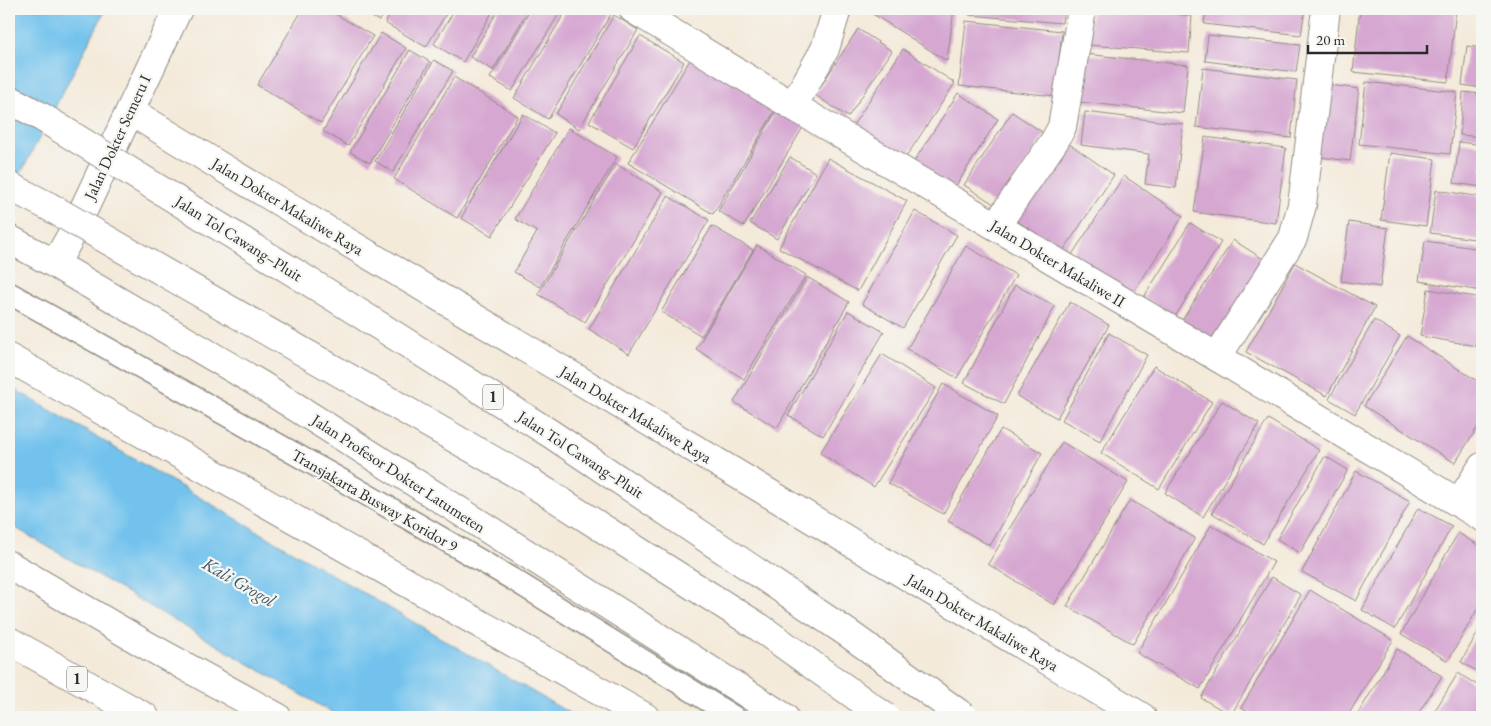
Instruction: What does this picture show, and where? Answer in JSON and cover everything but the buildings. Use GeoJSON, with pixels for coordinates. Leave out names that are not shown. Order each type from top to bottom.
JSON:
{"type":"FeatureCollection","features":[{"type":"Feature","properties":{"kind":"main road","name":"Jalan Dokter Semeru I"},"geometry":{"type":"LineString","coordinates":[[44,258],[73,232],[178,9]]}},
{"type":"Feature","properties":{"kind":"main road","name":"Jalan Dokter Makaliwe II"},"geometry":{"type":"LineString","coordinates":[[633,9],[1482,517]]}},
{"type":"Feature","properties":{"kind":"main road"},"geometry":{"type":"LineString","coordinates":[[793,106],[825,49],[837,9]]}},
{"type":"Feature","properties":{"kind":"main road"},"geometry":{"type":"LineString","coordinates":[[996,226],[1056,140],[1062,127],[1082,9]]}},
{"type":"Feature","properties":{"kind":"main road"},"geometry":{"type":"LineString","coordinates":[[1217,357],[1293,238],[1302,205],[1326,9]]}},
{"type":"Feature","properties":{"kind":"main road","name":"Jalan Tol Cawang–Pluit"},"geometry":{"type":"LineString","coordinates":[[9,99],[40,116],[329,294],[551,434],[850,634],[964,717]]}},
{"type":"Feature","properties":{"kind":"main road","name":"Jalan Dokter Makaliwe Raya"},"geometry":{"type":"LineString","coordinates":[[130,110],[223,168],[1142,717]]}},
{"type":"Feature","properties":{"kind":"main road"},"geometry":{"type":"LineString","coordinates":[[9,186],[48,206],[524,478],[759,627],[885,717]]}},
{"type":"Feature","properties":{"kind":"main road","name":"Jalan Profesor Dokter Latumeten"},"geometry":{"type":"LineString","coordinates":[[9,239],[261,385],[784,717]]}},
{"type":"Feature","properties":{"kind":"main road"},"geometry":{"type":"LineString","coordinates":[[9,358],[645,717]]}},
{"type":"Feature","properties":{"kind":"main road"},"geometry":{"type":"LineString","coordinates":[[1459,503],[1482,467]]}},
{"type":"Feature","properties":{"kind":"main road"},"geometry":{"type":"LineString","coordinates":[[9,565],[148,646],[277,717]]}},
{"type":"Feature","properties":{"kind":"main road","name":"1"},"geometry":{"type":"LineString","coordinates":[[9,641],[145,717]]}},
{"type":"Feature","properties":{"kind":"lane","name":"Transjakarta Busway Koridor 9"},"geometry":{"type":"LineString","coordinates":[[12,295],[345,482],[514,580],[734,717]]}},
{"type":"Feature","properties":{"kind":"water"},"geometry":{"type":"Polygon","coordinates":[[[9,9],[106,9],[9,196],[9,9]]]}},
{"type":"Feature","properties":{"kind":"water","name":"Kali Grogol"},"geometry":{"type":"Polygon","coordinates":[[[9,386],[576,717],[340,717],[9,524],[9,386]]]}}]}
